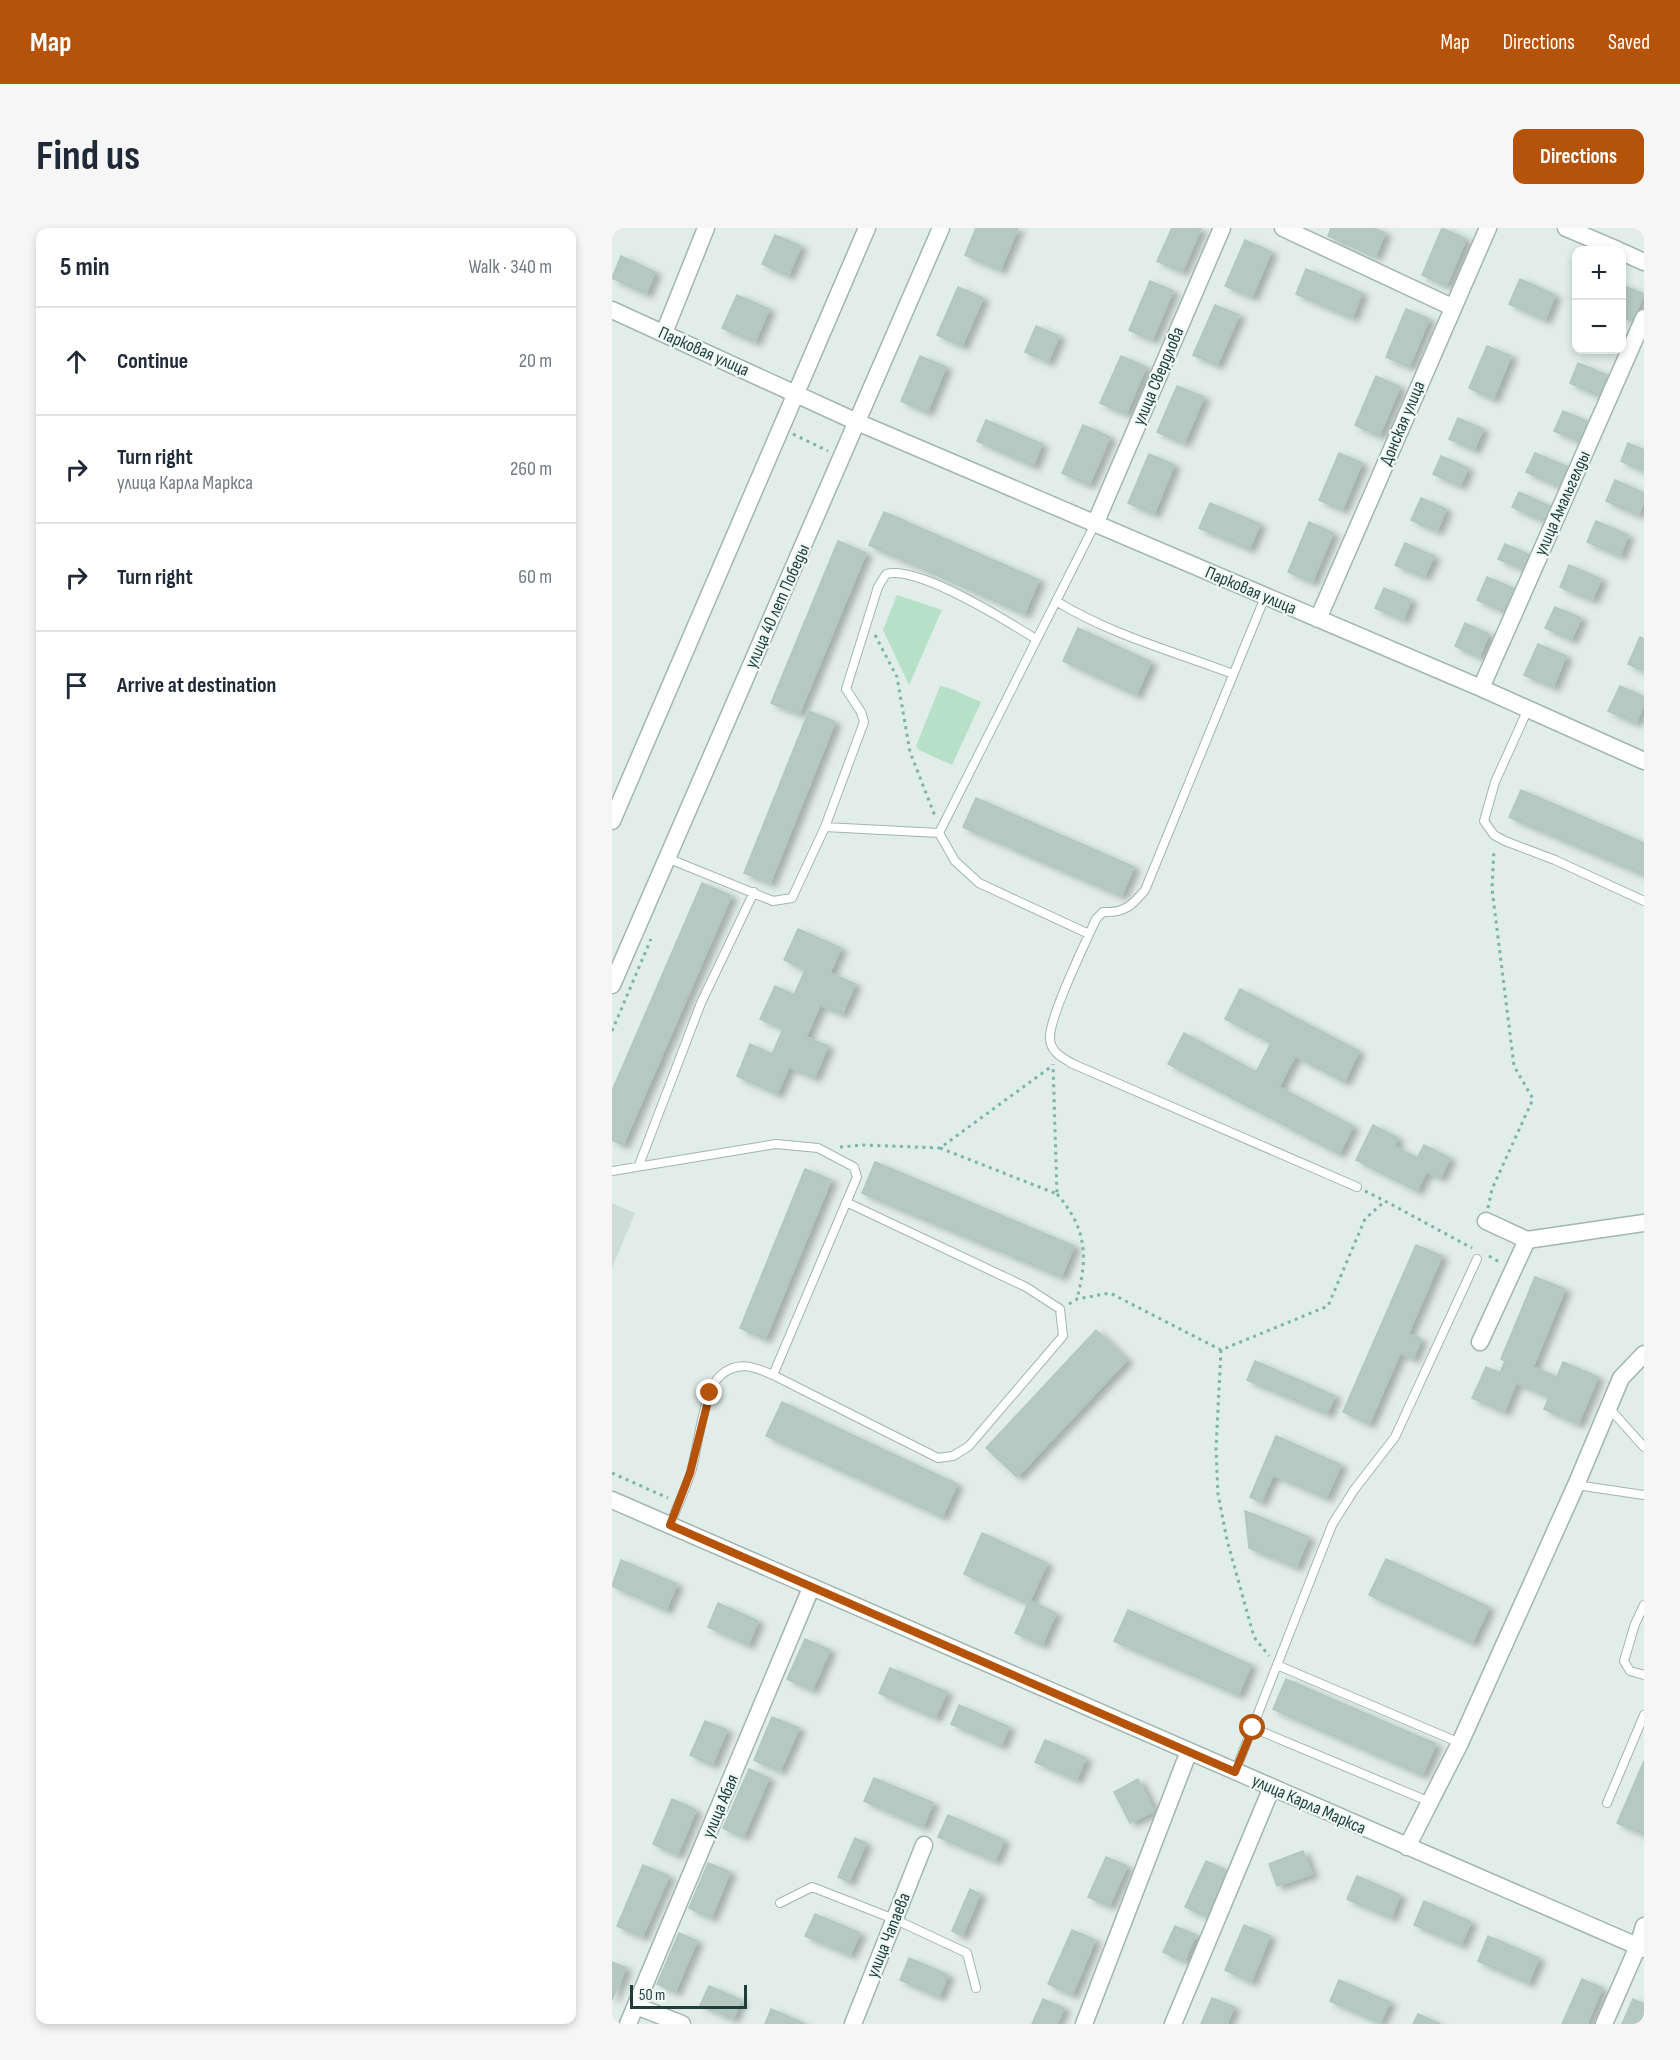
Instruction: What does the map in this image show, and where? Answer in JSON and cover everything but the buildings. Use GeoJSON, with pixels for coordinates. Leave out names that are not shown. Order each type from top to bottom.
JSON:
{"type":"FeatureCollection","features":[{"type":"Feature","properties":{"kind":"street"},"geometry":{"type":"LineString","coordinates":[[663,333],[706,228]]}},
{"type":"Feature","properties":{"kind":"street"},"geometry":{"type":"LineString","coordinates":[[612,821],[867,228]]}},
{"type":"Feature","properties":{"kind":"street","name":"улица 40 лет Победы"},"geometry":{"type":"LineString","coordinates":[[612,985],[941,228]]}},
{"type":"Feature","properties":{"kind":"street","name":"улица Свердлова"},"geometry":{"type":"LineString","coordinates":[[1095,524],[1222,228]]}},
{"type":"Feature","properties":{"kind":"street"},"geometry":{"type":"LineString","coordinates":[[1283,228],[1452,307]]}},
{"type":"Feature","properties":{"kind":"street","name":"Донская улица"},"geometry":{"type":"LineString","coordinates":[[1318,619],[1488,228]]}},
{"type":"Feature","properties":{"kind":"street"},"geometry":{"type":"LineString","coordinates":[[1566,228],[1608,246]]}},
{"type":"Feature","properties":{"kind":"street"},"geometry":{"type":"LineString","coordinates":[[1626,254],[1644,262]]}},
{"type":"Feature","properties":{"kind":"street","name":"Парковая улица"},"geometry":{"type":"LineString","coordinates":[[612,310],[856,422],[1480,688],[1644,761]]}},
{"type":"Feature","properties":{"kind":"street","name":"улица Амальгелды"},"geometry":{"type":"LineString","coordinates":[[1480,688],[1644,318]]}},
{"type":"Feature","properties":{"kind":"street"},"geometry":{"type":"LineString","coordinates":[[1486,1221],[1527,1240],[1644,1223]]}},
{"type":"Feature","properties":{"kind":"street"},"geometry":{"type":"LineString","coordinates":[[1480,1342],[1527,1240]]}},
{"type":"Feature","properties":{"kind":"street"},"geometry":{"type":"LineString","coordinates":[[1407,1847],[1460,1743],[1576,1485],[1621,1378],[1644,1354]]}},
{"type":"Feature","properties":{"kind":"street","name":"улица Карла Маркса"},"geometry":{"type":"LineString","coordinates":[[612,1500],[1641,1948]]}},
{"type":"Feature","properties":{"kind":"street","name":"улица Абая"},"geometry":{"type":"LineString","coordinates":[[628,2024],[811,1588]]}},
{"type":"Feature","properties":{"kind":"street"},"geometry":{"type":"LineString","coordinates":[[1084,2024],[1189,1751]]}},
{"type":"Feature","properties":{"kind":"street"},"geometry":{"type":"LineString","coordinates":[[1173,2024],[1272,1787]]}},
{"type":"Feature","properties":{"kind":"street","name":"улица Чапаева"},"geometry":{"type":"LineString","coordinates":[[853,2024],[924,1845]]}},
{"type":"Feature","properties":{"kind":"street"},"geometry":{"type":"LineString","coordinates":[[1604,2024],[1641,1948],[1644,1926]]}},
{"type":"Feature","properties":{"kind":"street"},"geometry":{"type":"LineString","coordinates":[[636,2006],[682,2024]]}},
{"type":"Feature","properties":{"kind":"lane"},"geometry":{"type":"LineString","coordinates":[[940,830],[1095,524]]}},
{"type":"Feature","properties":{"kind":"lane"},"geometry":{"type":"LineString","coordinates":[[667,858],[773,901],[792,898],[825,827],[864,722],[861,712],[846,689],[878,587],[886,574],[893,572],[912,576],[993,611],[1036,639]]}},
{"type":"Feature","properties":{"kind":"lane"},"geometry":{"type":"LineString","coordinates":[[1265,597],[1145,890],[1130,908],[1121,912],[1102,912],[1096,919],[1049,1038],[1055,1053],[1095,1074],[1357,1187]]}},
{"type":"Feature","properties":{"kind":"lane"},"geometry":{"type":"LineString","coordinates":[[1056,601],[1079,615],[1138,641],[1233,674]]}},
{"type":"Feature","properties":{"kind":"lane"},"geometry":{"type":"LineString","coordinates":[[1528,709],[1487,800],[1484,821],[1494,835],[1644,901]]}},
{"type":"Feature","properties":{"kind":"lane"},"geometry":{"type":"LineString","coordinates":[[825,827],[940,830]]}},
{"type":"Feature","properties":{"kind":"lane"},"geometry":{"type":"LineString","coordinates":[[940,830],[955,861],[979,883],[1089,934]]}},
{"type":"Feature","properties":{"kind":"lane"},"geometry":{"type":"LineString","coordinates":[[639,1165],[701,1003],[754,892]]}},
{"type":"Feature","properties":{"kind":"lane"},"geometry":{"type":"LineString","coordinates":[[612,1170],[776,1144],[818,1148],[855,1167],[857,1177],[773,1374]]}},
{"type":"Feature","properties":{"kind":"lane"},"geometry":{"type":"LineString","coordinates":[[670,1525],[690,1473],[710,1393],[720,1376],[736,1367],[750,1364],[773,1374],[938,1458],[945,1459],[969,1446],[1063,1336],[1060,1309],[1026,1287],[846,1202]]}},
{"type":"Feature","properties":{"kind":"lane"},"geometry":{"type":"LineString","coordinates":[[1235,1772],[1332,1525],[1354,1490],[1395,1437],[1477,1259]]}},
{"type":"Feature","properties":{"kind":"lane"},"geometry":{"type":"LineString","coordinates":[[1608,1408],[1644,1447]]}},
{"type":"Feature","properties":{"kind":"lane"},"geometry":{"type":"LineString","coordinates":[[1576,1485],[1644,1495]]}},
{"type":"Feature","properties":{"kind":"lane"},"geometry":{"type":"LineString","coordinates":[[1644,1605],[1635,1624],[1624,1661],[1630,1671],[1644,1675]]}},
{"type":"Feature","properties":{"kind":"lane"},"geometry":{"type":"LineString","coordinates":[[1277,1665],[1460,1743]]}},
{"type":"Feature","properties":{"kind":"lane"},"geometry":{"type":"LineString","coordinates":[[1607,1803],[1644,1715]]}},
{"type":"Feature","properties":{"kind":"lane"},"geometry":{"type":"LineString","coordinates":[[1253,1728],[1430,1802]]}},
{"type":"Feature","properties":{"kind":"lane"},"geometry":{"type":"LineString","coordinates":[[780,1903],[812,1887],[894,1919],[967,1953],[976,1988]]}},
{"type":"Feature","properties":{"kind":"path"},"geometry":{"type":"LineString","coordinates":[[781,429],[842,457]]}},
{"type":"Feature","properties":{"kind":"path"},"geometry":{"type":"LineString","coordinates":[[868,620],[897,677],[910,752],[940,830]]}},
{"type":"Feature","properties":{"kind":"path"},"geometry":{"type":"LineString","coordinates":[[1486,1221],[1492,1189],[1533,1099],[1514,1066],[1492,889],[1494,835]]}},
{"type":"Feature","properties":{"kind":"path"},"geometry":{"type":"LineString","coordinates":[[1055,1053],[1053,1066],[1057,1194]]}},
{"type":"Feature","properties":{"kind":"path"},"geometry":{"type":"LineString","coordinates":[[940,1149],[1053,1066]]}},
{"type":"Feature","properties":{"kind":"path"},"geometry":{"type":"LineString","coordinates":[[818,1148],[864,1145],[940,1149],[1057,1194],[1070,1209],[1082,1236],[1085,1263],[1077,1299]]}},
{"type":"Feature","properties":{"kind":"path"},"geometry":{"type":"LineString","coordinates":[[1357,1187],[1514,1269]]}},
{"type":"Feature","properties":{"kind":"path"},"geometry":{"type":"LineString","coordinates":[[1060,1309],[1077,1299],[1110,1293],[1221,1350],[1328,1306],[1365,1219],[1385,1201]]}},
{"type":"Feature","properties":{"kind":"path"},"geometry":{"type":"LineString","coordinates":[[1221,1350],[1216,1449],[1218,1494],[1227,1540],[1254,1637],[1277,1665]]}},
{"type":"Feature","properties":{"kind":"path"},"geometry":{"type":"LineString","coordinates":[[612,1473],[679,1502]]}},
{"type":"Feature","properties":{"kind":"shaded area"},"geometry":{"type":"Polygon","coordinates":[[[612,1203],[635,1213],[612,1268],[612,1203]]]}},
{"type":"Feature","properties":{"kind":"green space"},"geometry":{"type":"Polygon","coordinates":[[[897,595],[942,610],[909,685],[883,630],[897,595]]]}},
{"type":"Feature","properties":{"kind":"green space"},"geometry":{"type":"Polygon","coordinates":[[[940,686],[981,702],[952,765],[919,750],[916,746],[940,686]]]}},
{"type":"Feature","properties":{"kind":"route"},"geometry":{"type":"LineString","coordinates":[[710,1393],[690,1473],[670,1525],[1235,1772],[1253,1728]]}}]}
